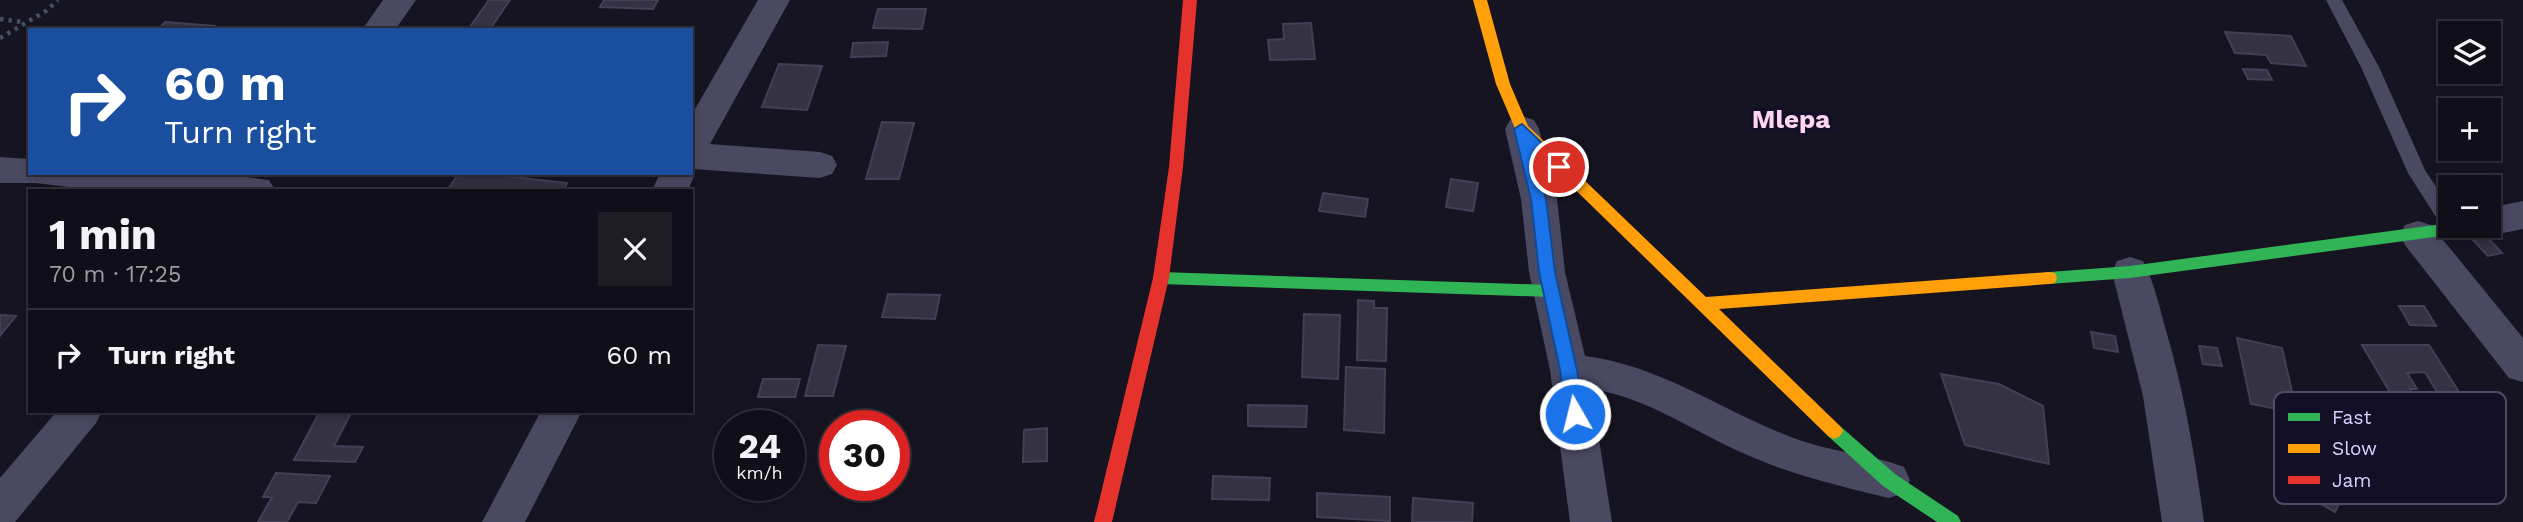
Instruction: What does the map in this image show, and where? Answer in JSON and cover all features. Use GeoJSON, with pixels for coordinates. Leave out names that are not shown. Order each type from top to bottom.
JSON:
{"type":"FeatureCollection","features":[{"type":"Feature","properties":{"kind":"street"},"geometry":{"type":"LineString","coordinates":[[379,28],[400,0]]}},
{"type":"Feature","properties":{"kind":"street"},"geometry":{"type":"LineString","coordinates":[[693,143],[774,0]]}},
{"type":"Feature","properties":{"kind":"street"},"geometry":{"type":"LineString","coordinates":[[1103,522],[1161,278],[1177,167],[1190,0]]}},
{"type":"Feature","properties":{"kind":"street"},"geometry":{"type":"LineString","coordinates":[[1480,0],[1503,84],[1522,129],[1539,199],[1551,291],[1569,370],[1591,522]]}},
{"type":"Feature","properties":{"kind":"street"},"geometry":{"type":"LineString","coordinates":[[1522,129],[1814,413],[1889,480],[1952,522]]}},
{"type":"Feature","properties":{"kind":"street"},"geometry":{"type":"LineString","coordinates":[[693,156],[820,165]]}},
{"type":"Feature","properties":{"kind":"street"},"geometry":{"type":"LineString","coordinates":[[0,170],[28,172]]}},
{"type":"Feature","properties":{"kind":"street"},"geometry":{"type":"LineString","coordinates":[[71,175],[245,189]]}},
{"type":"Feature","properties":{"kind":"street"},"geometry":{"type":"LineString","coordinates":[[258,189],[268,175]]}},
{"type":"Feature","properties":{"kind":"street"},"geometry":{"type":"LineString","coordinates":[[2501,219],[2523,215]]}},
{"type":"Feature","properties":{"kind":"street"},"geometry":{"type":"LineString","coordinates":[[1701,304],[2130,272],[2438,230]]}},
{"type":"Feature","properties":{"kind":"street"},"geometry":{"type":"LineString","coordinates":[[2454,238],[2523,366]]}},
{"type":"Feature","properties":{"kind":"street"},"geometry":{"type":"LineString","coordinates":[[2130,272],[2151,339],[2177,470],[2183,522]]}},
{"type":"Feature","properties":{"kind":"street"},"geometry":{"type":"LineString","coordinates":[[1161,278],[1551,291]]}},
{"type":"Feature","properties":{"kind":"street"},"geometry":{"type":"LineString","coordinates":[[1569,370],[1604,372],[1641,383],[1786,454],[1889,480]]}},
{"type":"Feature","properties":{"kind":"street"},"geometry":{"type":"LineString","coordinates":[[0,509],[80,413]]}},
{"type":"Feature","properties":{"kind":"street"},"geometry":{"type":"LineString","coordinates":[[503,522],[561,413]]}},
{"type":"Feature","properties":{"kind":"lane"},"geometry":{"type":"LineString","coordinates":[[2334,0],[2370,67],[2417,173],[2438,209]]}},
{"type":"Feature","properties":{"kind":"path"},"geometry":{"type":"LineString","coordinates":[[0,38],[22,22],[51,9],[58,0]]}},
{"type":"Feature","properties":{"kind":"path"},"geometry":{"type":"LineString","coordinates":[[0,19],[22,22]]}},
{"type":"Feature","properties":{"kind":"building"},"geometry":{"type":"Polygon","coordinates":[[[489,0],[510,0],[491,28],[470,27],[489,0]]]}},
{"type":"Feature","properties":{"kind":"building"},"geometry":{"type":"Polygon","coordinates":[[[604,0],[658,0],[653,9],[600,7],[604,0]]]}},
{"type":"Feature","properties":{"kind":"building"},"geometry":{"type":"Polygon","coordinates":[[[878,9],[926,9],[922,29],[873,28],[878,9]]]}},
{"type":"Feature","properties":{"kind":"building"},"geometry":{"type":"Polygon","coordinates":[[[165,22],[215,26],[214,28],[160,28],[165,22]]]}},
{"type":"Feature","properties":{"kind":"building"},"geometry":{"type":"Polygon","coordinates":[[[1311,23],[1315,59],[1270,60],[1268,40],[1284,39],[1283,24],[1311,23]]]}},
{"type":"Feature","properties":{"kind":"building"},"geometry":{"type":"Polygon","coordinates":[[[2225,32],[2291,36],[2306,66],[2271,63],[2266,55],[2235,53],[2225,32]]]}},
{"type":"Feature","properties":{"kind":"building"},"geometry":{"type":"Polygon","coordinates":[[[888,42],[886,56],[851,57],[853,43],[888,42]]]}},
{"type":"Feature","properties":{"kind":"building"},"geometry":{"type":"Polygon","coordinates":[[[779,64],[822,66],[807,110],[762,107],[779,64]]]}},
{"type":"Feature","properties":{"kind":"building"},"geometry":{"type":"Polygon","coordinates":[[[2243,69],[2267,70],[2272,80],[2248,79],[2243,69]]]}},
{"type":"Feature","properties":{"kind":"building"},"geometry":{"type":"Polygon","coordinates":[[[882,122],[914,123],[899,179],[866,179],[882,122]]]}},
{"type":"Feature","properties":{"kind":"building"},"geometry":{"type":"Polygon","coordinates":[[[458,175],[498,175],[567,183],[564,189],[448,189],[458,175]]]}},
{"type":"Feature","properties":{"kind":"building"},"geometry":{"type":"Polygon","coordinates":[[[1451,179],[1478,183],[1473,211],[1446,207],[1451,179]]]}},
{"type":"Feature","properties":{"kind":"building"},"geometry":{"type":"Polygon","coordinates":[[[1323,193],[1368,199],[1365,217],[1319,211],[1323,193]]]}},
{"type":"Feature","properties":{"kind":"building"},"geometry":{"type":"Polygon","coordinates":[[[2488,238],[2502,253],[2488,256],[2473,240],[2488,238]]]}},
{"type":"Feature","properties":{"kind":"building"},"geometry":{"type":"Polygon","coordinates":[[[888,294],[940,295],[935,319],[882,317],[888,294]]]}},
{"type":"Feature","properties":{"kind":"building"},"geometry":{"type":"Polygon","coordinates":[[[1358,300],[1374,301],[1374,308],[1387,308],[1386,361],[1357,360],[1358,300]]]}},
{"type":"Feature","properties":{"kind":"building"},"geometry":{"type":"Polygon","coordinates":[[[2399,306],[2424,306],[2436,326],[2410,325],[2399,306]]]}},
{"type":"Feature","properties":{"kind":"building"},"geometry":{"type":"Polygon","coordinates":[[[1304,314],[1340,315],[1338,379],[1302,377],[1304,314]]]}},
{"type":"Feature","properties":{"kind":"building"},"geometry":{"type":"Polygon","coordinates":[[[0,315],[16,316],[0,336],[0,315]]]}},
{"type":"Feature","properties":{"kind":"building"},"geometry":{"type":"Polygon","coordinates":[[[2091,332],[2115,336],[2118,352],[2094,348],[2091,332]]]}},
{"type":"Feature","properties":{"kind":"building"},"geometry":{"type":"Polygon","coordinates":[[[2237,338],[2282,348],[2292,392],[2274,392],[2274,408],[2251,404],[2237,338]]]}},
{"type":"Feature","properties":{"kind":"building"},"geometry":{"type":"Polygon","coordinates":[[[818,345],[846,346],[833,396],[805,396],[818,345]]]}},
{"type":"Feature","properties":{"kind":"building"},"geometry":{"type":"Polygon","coordinates":[[[2362,345],[2429,345],[2459,392],[2437,392],[2425,372],[2407,373],[2417,389],[2410,389],[2412,392],[2390,392],[2362,345]]]}},
{"type":"Feature","properties":{"kind":"building"},"geometry":{"type":"Polygon","coordinates":[[[2199,346],[2217,348],[2222,366],[2203,364],[2199,346]]]}},
{"type":"Feature","properties":{"kind":"building"},"geometry":{"type":"Polygon","coordinates":[[[1346,367],[1385,369],[1384,433],[1344,430],[1346,367]]]}},
{"type":"Feature","properties":{"kind":"building"},"geometry":{"type":"Polygon","coordinates":[[[1941,374],[1999,384],[2043,406],[2049,464],[1965,445],[1941,374]]]}},
{"type":"Feature","properties":{"kind":"building"},"geometry":{"type":"Polygon","coordinates":[[[763,379],[800,379],[795,397],[758,397],[763,379]]]}},
{"type":"Feature","properties":{"kind":"building"},"geometry":{"type":"Polygon","coordinates":[[[1248,405],[1307,406],[1306,427],[1248,426],[1248,405]]]}},
{"type":"Feature","properties":{"kind":"building"},"geometry":{"type":"Polygon","coordinates":[[[319,413],[351,413],[334,446],[363,447],[355,462],[294,460],[319,413]]]}},
{"type":"Feature","properties":{"kind":"building"},"geometry":{"type":"Polygon","coordinates":[[[1047,428],[1047,461],[1023,462],[1024,430],[1047,428]]]}},
{"type":"Feature","properties":{"kind":"building"},"geometry":{"type":"Polygon","coordinates":[[[276,473],[330,476],[316,503],[298,502],[287,522],[258,522],[272,497],[263,497],[276,473]]]}},
{"type":"Feature","properties":{"kind":"building"},"geometry":{"type":"Polygon","coordinates":[[[1213,476],[1270,478],[1269,500],[1212,499],[1213,476]]]}},
{"type":"Feature","properties":{"kind":"building"},"geometry":{"type":"Polygon","coordinates":[[[1317,493],[1390,497],[1390,521],[1317,517],[1317,493]]]}},
{"type":"Feature","properties":{"kind":"building"},"geometry":{"type":"Polygon","coordinates":[[[1413,498],[1473,503],[1472,522],[1412,522],[1413,498]]]}},
{"type":"Feature","properties":{"kind":"building"},"geometry":{"type":"Polygon","coordinates":[[[2321,504],[2339,504],[2335,512],[2321,504]]]}},
{"type":"Feature","properties":{"kind":"traffic: fast"},"geometry":{"type":"LineString","coordinates":[[2049,278],[2130,272],[2438,230]]}},
{"type":"Feature","properties":{"kind":"traffic: fast"},"geometry":{"type":"LineString","coordinates":[[1161,278],[1551,291]]}},
{"type":"Feature","properties":{"kind":"traffic: fast"},"geometry":{"type":"LineString","coordinates":[[1834,431],[1889,480],[1952,522]]}},
{"type":"Feature","properties":{"kind":"traffic: slow"},"geometry":{"type":"LineString","coordinates":[[1480,0],[1503,84],[1522,129],[1834,431]]}},
{"type":"Feature","properties":{"kind":"traffic: slow"},"geometry":{"type":"LineString","coordinates":[[1701,304],[2049,278]]}},
{"type":"Feature","properties":{"kind":"traffic: jam"},"geometry":{"type":"LineString","coordinates":[[1103,522],[1161,278],[1176,167],[1190,0]]}},
{"type":"Feature","properties":{"kind":"district","name":"Mlepa"},"geometry":{"type":"Point","coordinates":[1791,119]}},
{"type":"Feature","properties":{"kind":"route"},"geometry":{"type":"LineString","coordinates":[[1559,167],[1522,129],[1539,199],[1547,272],[1569,370],[1575,414]]}}]}
